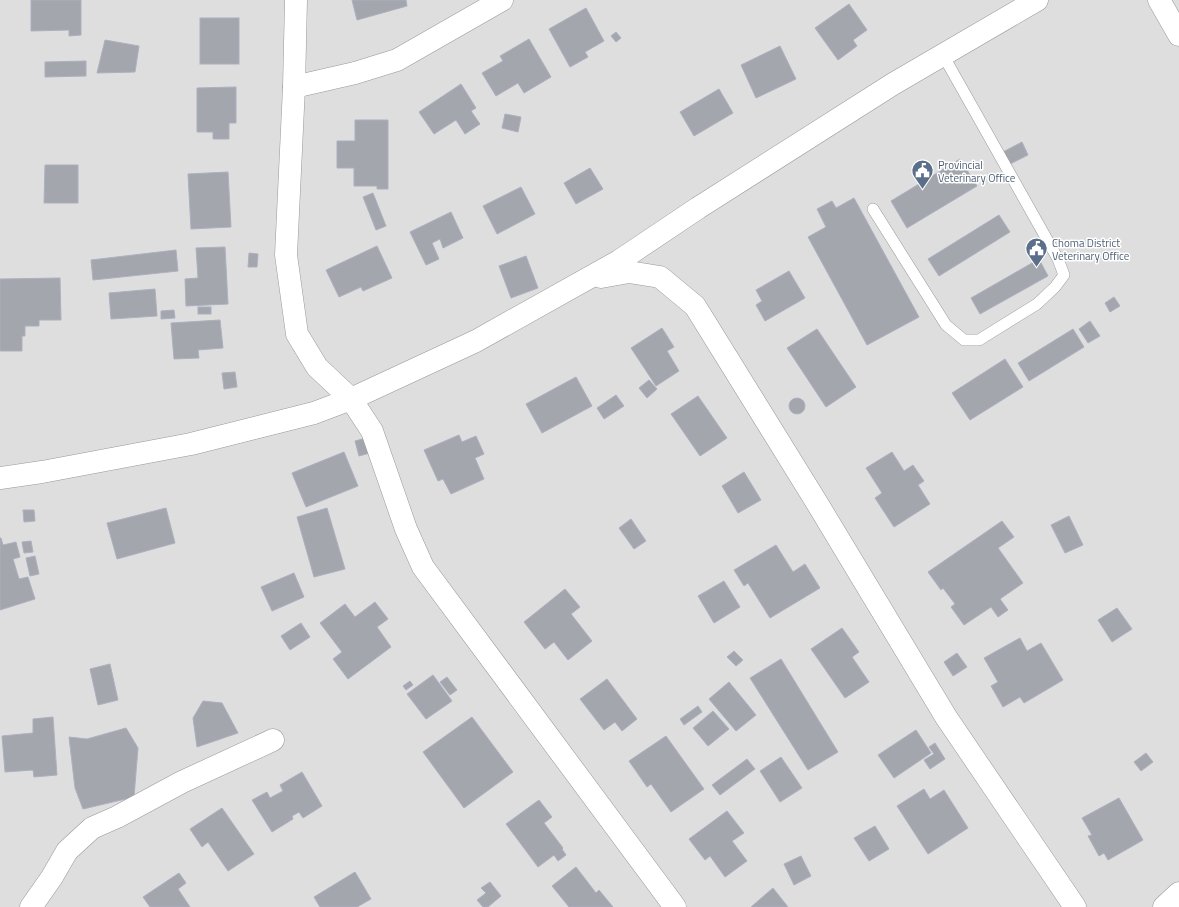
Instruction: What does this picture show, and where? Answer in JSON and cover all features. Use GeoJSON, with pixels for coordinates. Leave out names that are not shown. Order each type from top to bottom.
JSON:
{"type":"FeatureCollection","features":[{"type":"Feature","properties":{"kind":"street"},"geometry":{"type":"LineString","coordinates":[[296,0],[294,87],[286,255],[297,334],[317,367],[351,399],[372,432],[406,529],[423,567],[675,907]]}},
{"type":"Feature","properties":{"kind":"street"},"geometry":{"type":"LineString","coordinates":[[294,87],[355,73],[397,60],[502,0]]}},
{"type":"Feature","properties":{"kind":"street"},"geometry":{"type":"LineString","coordinates":[[0,478],[42,472],[190,444],[314,413],[351,399],[476,341],[619,261],[698,208],[893,84],[1037,0]]}},
{"type":"Feature","properties":{"kind":"street"},"geometry":{"type":"LineString","coordinates":[[1159,0],[1179,35]]}},
{"type":"Feature","properties":{"kind":"street"},"geometry":{"type":"LineString","coordinates":[[586,280],[629,272],[660,277],[695,306],[818,503],[946,717],[1075,907]]}},
{"type":"Feature","properties":{"kind":"street"},"geometry":{"type":"LineString","coordinates":[[31,907],[52,877],[67,851],[92,828],[117,817],[182,782],[273,740]]}},
{"type":"Feature","properties":{"kind":"street"},"geometry":{"type":"LineString","coordinates":[[1164,907],[1179,893]]}},
{"type":"Feature","properties":{"kind":"lane"},"geometry":{"type":"LineString","coordinates":[[873,209],[946,325],[964,340],[979,340],[1037,304],[1055,287],[1064,275],[1058,259],[943,55]]}},
{"type":"Feature","properties":{"kind":"shaded area"},"geometry":{"type":"Polygon","coordinates":[[[0,0],[1179,0],[1179,907],[0,907],[0,0]]]}},
{"type":"Feature","properties":{"kind":"building"},"geometry":{"type":"Polygon","coordinates":[[[31,0],[81,0],[81,35],[69,36],[69,30],[31,31],[31,0]]]}},
{"type":"Feature","properties":{"kind":"building"},"geometry":{"type":"Polygon","coordinates":[[[352,0],[406,0],[407,6],[357,20],[352,0]]]}},
{"type":"Feature","properties":{"kind":"building"},"geometry":{"type":"Polygon","coordinates":[[[849,4],[867,30],[853,40],[857,46],[838,60],[815,28],[849,4]]]}},
{"type":"Feature","properties":{"kind":"building"},"geometry":{"type":"Polygon","coordinates":[[[586,8],[604,41],[585,52],[588,57],[570,67],[549,29],[586,8]]]}},
{"type":"Feature","properties":{"kind":"building"},"geometry":{"type":"Polygon","coordinates":[[[200,18],[239,18],[239,64],[200,64],[200,18]]]}},
{"type":"Feature","properties":{"kind":"building"},"geometry":{"type":"Polygon","coordinates":[[[616,32],[621,38],[616,42],[611,36],[616,32]]]}},
{"type":"Feature","properties":{"kind":"building"},"geometry":{"type":"Polygon","coordinates":[[[529,39],[551,77],[524,93],[518,83],[496,96],[482,73],[503,61],[500,56],[529,39]]]}},
{"type":"Feature","properties":{"kind":"building"},"geometry":{"type":"Polygon","coordinates":[[[105,40],[139,46],[135,72],[97,73],[105,40]]]}},
{"type":"Feature","properties":{"kind":"building"},"geometry":{"type":"Polygon","coordinates":[[[780,46],[796,79],[756,98],[741,65],[780,46]]]}},
{"type":"Feature","properties":{"kind":"building"},"geometry":{"type":"Polygon","coordinates":[[[86,61],[86,76],[45,77],[45,62],[86,61]]]}},
{"type":"Feature","properties":{"kind":"building"},"geometry":{"type":"Polygon","coordinates":[[[461,84],[476,108],[471,111],[480,124],[465,134],[456,120],[434,134],[419,112],[461,84]]]}},
{"type":"Feature","properties":{"kind":"building"},"geometry":{"type":"Polygon","coordinates":[[[236,87],[236,123],[229,123],[229,139],[213,139],[213,132],[197,132],[197,88],[236,87]]]}},
{"type":"Feature","properties":{"kind":"building"},"geometry":{"type":"Polygon","coordinates":[[[719,89],[733,113],[694,136],[680,112],[719,89]]]}},
{"type":"Feature","properties":{"kind":"building"},"geometry":{"type":"Polygon","coordinates":[[[505,114],[521,117],[518,132],[502,128],[505,114]]]}},
{"type":"Feature","properties":{"kind":"building"},"geometry":{"type":"Polygon","coordinates":[[[355,120],[388,120],[388,189],[377,189],[377,186],[354,186],[354,168],[337,168],[337,141],[355,141],[355,120]]]}},
{"type":"Feature","properties":{"kind":"building"},"geometry":{"type":"Polygon","coordinates":[[[1022,142],[1028,155],[1010,164],[1003,152],[1022,142]]]}},
{"type":"Feature","properties":{"kind":"building"},"geometry":{"type":"Polygon","coordinates":[[[960,159],[977,186],[907,228],[891,201],[960,159]]]}},
{"type":"Feature","properties":{"kind":"building"},"geometry":{"type":"Polygon","coordinates":[[[45,165],[78,165],[78,203],[44,203],[45,165]]]}},
{"type":"Feature","properties":{"kind":"building"},"geometry":{"type":"Polygon","coordinates":[[[590,168],[603,189],[576,204],[564,183],[590,168]]]}},
{"type":"Feature","properties":{"kind":"building"},"geometry":{"type":"Polygon","coordinates":[[[228,172],[231,227],[191,229],[188,174],[228,172]]]}},
{"type":"Feature","properties":{"kind":"building"},"geometry":{"type":"Polygon","coordinates":[[[521,187],[535,214],[497,234],[483,206],[521,187]]]}},
{"type":"Feature","properties":{"kind":"building"},"geometry":{"type":"Polygon","coordinates":[[[373,193],[386,226],[376,230],[363,197],[373,193]]]}},
{"type":"Feature","properties":{"kind":"building"},"geometry":{"type":"Polygon","coordinates":[[[854,198],[919,317],[867,345],[808,237],[826,227],[817,209],[832,201],[836,208],[854,198]]]}},
{"type":"Feature","properties":{"kind":"building"},"geometry":{"type":"Polygon","coordinates":[[[451,212],[463,238],[443,248],[440,239],[432,243],[439,259],[426,265],[410,232],[451,212]]]}},
{"type":"Feature","properties":{"kind":"building"},"geometry":{"type":"Polygon","coordinates":[[[999,215],[1010,232],[939,276],[928,259],[999,215]]]}},
{"type":"Feature","properties":{"kind":"building"},"geometry":{"type":"Polygon","coordinates":[[[377,246],[392,278],[363,291],[361,287],[339,297],[326,270],[377,246]]]}},
{"type":"Feature","properties":{"kind":"building"},"geometry":{"type":"Polygon","coordinates":[[[225,247],[228,304],[186,306],[185,279],[198,278],[196,248],[225,247]]]}},
{"type":"Feature","properties":{"kind":"building"},"geometry":{"type":"Polygon","coordinates":[[[176,250],[178,271],[93,280],[91,260],[176,250]]]}},
{"type":"Feature","properties":{"kind":"building"},"geometry":{"type":"Polygon","coordinates":[[[249,253],[258,254],[257,267],[248,267],[249,253]]]}},
{"type":"Feature","properties":{"kind":"building"},"geometry":{"type":"Polygon","coordinates":[[[526,256],[538,288],[511,298],[499,266],[526,256]]]}},
{"type":"Feature","properties":{"kind":"building"},"geometry":{"type":"Polygon","coordinates":[[[1039,259],[1048,276],[980,314],[971,298],[1039,259]]]}},
{"type":"Feature","properties":{"kind":"building"},"geometry":{"type":"Polygon","coordinates":[[[789,271],[805,298],[765,321],[756,305],[762,301],[756,290],[789,271]]]}},
{"type":"Feature","properties":{"kind":"building"},"geometry":{"type":"Polygon","coordinates":[[[60,278],[61,320],[39,320],[39,326],[25,326],[25,336],[22,336],[22,351],[0,351],[0,279],[60,278]]]}},
{"type":"Feature","properties":{"kind":"building"},"geometry":{"type":"Polygon","coordinates":[[[155,289],[157,316],[111,319],[109,293],[155,289]]]}},
{"type":"Feature","properties":{"kind":"building"},"geometry":{"type":"Polygon","coordinates":[[[1114,297],[1120,306],[1110,312],[1105,303],[1114,297]]]}},
{"type":"Feature","properties":{"kind":"building"},"geometry":{"type":"Polygon","coordinates":[[[198,307],[211,307],[211,314],[198,314],[198,307]]]}},
{"type":"Feature","properties":{"kind":"building"},"geometry":{"type":"Polygon","coordinates":[[[174,310],[175,318],[161,319],[161,311],[174,310]]]}},
{"type":"Feature","properties":{"kind":"building"},"geometry":{"type":"Polygon","coordinates":[[[220,320],[223,348],[198,350],[199,358],[174,359],[171,323],[220,320]]]}},
{"type":"Feature","properties":{"kind":"building"},"geometry":{"type":"Polygon","coordinates":[[[1090,321],[1100,336],[1088,343],[1079,329],[1090,321]]]}},
{"type":"Feature","properties":{"kind":"building"},"geometry":{"type":"Polygon","coordinates":[[[662,328],[674,347],[667,351],[679,371],[656,386],[631,348],[662,328]]]}},
{"type":"Feature","properties":{"kind":"building"},"geometry":{"type":"Polygon","coordinates":[[[817,329],[856,387],[826,407],[787,348],[817,329]]]}},
{"type":"Feature","properties":{"kind":"building"},"geometry":{"type":"Polygon","coordinates":[[[1073,329],[1084,347],[1029,381],[1018,363],[1073,329]]]}},
{"type":"Feature","properties":{"kind":"building"},"geometry":{"type":"Polygon","coordinates":[[[1005,359],[1023,387],[970,420],[952,393],[1005,359]]]}},
{"type":"Feature","properties":{"kind":"building"},"geometry":{"type":"Polygon","coordinates":[[[235,372],[237,387],[224,389],[222,373],[235,372]]]}},
{"type":"Feature","properties":{"kind":"building"},"geometry":{"type":"Polygon","coordinates":[[[576,377],[592,406],[542,433],[526,404],[576,377]]]}},
{"type":"Feature","properties":{"kind":"building"},"geometry":{"type":"Polygon","coordinates":[[[649,380],[657,389],[647,398],[639,388],[649,380]]]}},
{"type":"Feature","properties":{"kind":"building"},"geometry":{"type":"Polygon","coordinates":[[[616,395],[624,406],[604,419],[597,408],[616,395]]]}},
{"type":"Feature","properties":{"kind":"building"},"geometry":{"type":"Polygon","coordinates":[[[698,396],[727,438],[700,456],[671,414],[698,396]]]}},
{"type":"Feature","properties":{"kind":"building"},"geometry":{"type":"Polygon","coordinates":[[[797,398],[804,403],[805,406],[800,413],[797,414],[790,409],[789,406],[794,399],[797,398]]]}},
{"type":"Feature","properties":{"kind":"building"},"geometry":{"type":"Polygon","coordinates":[[[459,435],[462,442],[476,436],[484,454],[475,458],[484,479],[451,494],[443,479],[438,481],[424,450],[459,435]]]}},
{"type":"Feature","properties":{"kind":"building"},"geometry":{"type":"Polygon","coordinates":[[[366,438],[370,453],[359,456],[355,441],[366,438]]]}},
{"type":"Feature","properties":{"kind":"building"},"geometry":{"type":"Polygon","coordinates":[[[344,452],[358,486],[306,507],[292,473],[344,452]]]}},
{"type":"Feature","properties":{"kind":"building"},"geometry":{"type":"Polygon","coordinates":[[[892,452],[904,471],[913,465],[924,481],[918,485],[930,504],[894,527],[875,498],[882,493],[866,468],[892,452]]]}},
{"type":"Feature","properties":{"kind":"building"},"geometry":{"type":"Polygon","coordinates":[[[744,472],[761,500],[738,513],[722,486],[744,472]]]}},
{"type":"Feature","properties":{"kind":"building"},"geometry":{"type":"Polygon","coordinates":[[[166,508],[175,543],[117,559],[107,523],[166,508]]]}},
{"type":"Feature","properties":{"kind":"building"},"geometry":{"type":"Polygon","coordinates":[[[327,508],[345,569],[314,577],[297,517],[327,508]]]}},
{"type":"Feature","properties":{"kind":"building"},"geometry":{"type":"Polygon","coordinates":[[[23,510],[34,510],[35,521],[24,522],[23,510]]]}},
{"type":"Feature","properties":{"kind":"building"},"geometry":{"type":"Polygon","coordinates":[[[1069,516],[1083,545],[1065,553],[1051,525],[1069,516]]]}},
{"type":"Feature","properties":{"kind":"building"},"geometry":{"type":"Polygon","coordinates":[[[631,519],[646,541],[634,549],[619,528],[631,519]]]}},
{"type":"Feature","properties":{"kind":"building"},"geometry":{"type":"Polygon","coordinates":[[[1002,521],[1014,537],[998,548],[1023,583],[1000,599],[1008,610],[998,617],[991,607],[964,625],[951,607],[955,604],[943,588],[941,590],[928,572],[1002,521]]]}},
{"type":"Feature","properties":{"kind":"building"},"geometry":{"type":"Polygon","coordinates":[[[0,538],[3,545],[16,542],[20,557],[13,559],[19,579],[28,577],[35,599],[0,610],[0,538]]]}},
{"type":"Feature","properties":{"kind":"building"},"geometry":{"type":"Polygon","coordinates":[[[31,541],[33,552],[24,553],[22,542],[31,541]]]}},
{"type":"Feature","properties":{"kind":"building"},"geometry":{"type":"Polygon","coordinates":[[[776,545],[793,572],[805,564],[820,588],[770,618],[748,583],[744,586],[734,570],[776,545]]]}},
{"type":"Feature","properties":{"kind":"building"},"geometry":{"type":"Polygon","coordinates":[[[35,556],[39,574],[30,576],[26,558],[35,556]]]}},
{"type":"Feature","properties":{"kind":"building"},"geometry":{"type":"Polygon","coordinates":[[[294,573],[304,597],[272,611],[261,587],[294,573]]]}},
{"type":"Feature","properties":{"kind":"building"},"geometry":{"type":"Polygon","coordinates":[[[724,581],[740,607],[714,623],[698,596],[724,581]]]}},
{"type":"Feature","properties":{"kind":"building"},"geometry":{"type":"Polygon","coordinates":[[[565,589],[580,607],[571,614],[592,641],[568,660],[554,642],[545,649],[524,622],[565,589]]]}},
{"type":"Feature","properties":{"kind":"building"},"geometry":{"type":"Polygon","coordinates":[[[375,602],[388,619],[377,627],[391,647],[348,679],[333,659],[342,652],[320,623],[345,604],[355,617],[375,602]]]}},
{"type":"Feature","properties":{"kind":"building"},"geometry":{"type":"Polygon","coordinates":[[[1117,608],[1132,629],[1112,642],[1098,620],[1117,608]]]}},
{"type":"Feature","properties":{"kind":"building"},"geometry":{"type":"Polygon","coordinates":[[[301,623],[310,637],[290,650],[281,636],[301,623]]]}},
{"type":"Feature","properties":{"kind":"building"},"geometry":{"type":"Polygon","coordinates":[[[842,628],[859,652],[852,657],[869,682],[845,698],[811,649],[842,628]]]}},
{"type":"Feature","properties":{"kind":"building"},"geometry":{"type":"Polygon","coordinates":[[[1020,638],[1027,651],[1041,643],[1063,680],[1024,703],[1020,697],[1003,707],[991,686],[998,682],[984,658],[1020,638]]]}},
{"type":"Feature","properties":{"kind":"building"},"geometry":{"type":"Polygon","coordinates":[[[734,651],[743,660],[736,666],[727,657],[734,651]]]}},
{"type":"Feature","properties":{"kind":"building"},"geometry":{"type":"Polygon","coordinates":[[[957,653],[967,667],[953,676],[944,662],[957,653]]]}},
{"type":"Feature","properties":{"kind":"building"},"geometry":{"type":"Polygon","coordinates":[[[781,659],[838,752],[808,770],[750,678],[781,659]]]}},
{"type":"Feature","properties":{"kind":"building"},"geometry":{"type":"Polygon","coordinates":[[[110,664],[118,700],[98,705],[90,669],[110,664]]]}},
{"type":"Feature","properties":{"kind":"building"},"geometry":{"type":"Polygon","coordinates":[[[433,675],[452,701],[426,719],[407,694],[433,675]]]}},
{"type":"Feature","properties":{"kind":"building"},"geometry":{"type":"Polygon","coordinates":[[[447,677],[457,690],[450,695],[440,682],[447,677]]]}},
{"type":"Feature","properties":{"kind":"building"},"geometry":{"type":"Polygon","coordinates":[[[607,679],[637,719],[622,731],[615,722],[604,730],[580,699],[607,679]]]}},
{"type":"Feature","properties":{"kind":"building"},"geometry":{"type":"Polygon","coordinates":[[[410,681],[413,685],[406,690],[403,686],[410,681]]]}},
{"type":"Feature","properties":{"kind":"building"},"geometry":{"type":"Polygon","coordinates":[[[729,682],[756,715],[736,731],[709,699],[729,682]]]}},
{"type":"Feature","properties":{"kind":"building"},"geometry":{"type":"Polygon","coordinates":[[[203,701],[222,703],[238,733],[197,747],[193,718],[203,701]]]}},
{"type":"Feature","properties":{"kind":"building"},"geometry":{"type":"Polygon","coordinates":[[[698,706],[702,712],[684,725],[680,719],[698,706]]]}},
{"type":"Feature","properties":{"kind":"building"},"geometry":{"type":"Polygon","coordinates":[[[713,711],[729,729],[708,746],[693,728],[713,711]]]}},
{"type":"Feature","properties":{"kind":"building"},"geometry":{"type":"Polygon","coordinates":[[[53,717],[57,775],[34,777],[33,770],[5,772],[2,736],[33,733],[33,719],[53,717]]]}},
{"type":"Feature","properties":{"kind":"building"},"geometry":{"type":"Polygon","coordinates":[[[472,717],[513,772],[464,808],[423,752],[472,717]]]}},
{"type":"Feature","properties":{"kind":"building"},"geometry":{"type":"Polygon","coordinates":[[[126,728],[138,748],[134,797],[83,809],[75,788],[69,737],[87,739],[126,728]]]}},
{"type":"Feature","properties":{"kind":"building"},"geometry":{"type":"Polygon","coordinates":[[[916,730],[931,753],[894,778],[878,755],[916,730]]]}},
{"type":"Feature","properties":{"kind":"building"},"geometry":{"type":"Polygon","coordinates":[[[666,736],[704,789],[671,812],[651,784],[647,787],[629,761],[666,736]]]}},
{"type":"Feature","properties":{"kind":"building"},"geometry":{"type":"Polygon","coordinates":[[[935,743],[945,759],[930,769],[924,760],[934,754],[929,747],[935,743]]]}},
{"type":"Feature","properties":{"kind":"building"},"geometry":{"type":"Polygon","coordinates":[[[1146,753],[1153,762],[1141,771],[1134,762],[1146,753]]]}},
{"type":"Feature","properties":{"kind":"building"},"geometry":{"type":"Polygon","coordinates":[[[781,757],[802,788],[780,802],[760,771],[781,757]]]}},
{"type":"Feature","properties":{"kind":"building"},"geometry":{"type":"Polygon","coordinates":[[[747,759],[755,769],[720,795],[712,785],[747,759]]]}},
{"type":"Feature","properties":{"kind":"building"},"geometry":{"type":"Polygon","coordinates":[[[302,772],[322,806],[303,818],[299,812],[292,816],[293,819],[272,832],[252,800],[267,792],[270,798],[283,791],[280,785],[302,772]]]}},
{"type":"Feature","properties":{"kind":"building"},"geometry":{"type":"Polygon","coordinates":[[[924,789],[930,799],[944,790],[968,828],[928,854],[897,806],[924,789]]]}},
{"type":"Feature","properties":{"kind":"building"},"geometry":{"type":"Polygon","coordinates":[[[1119,798],[1143,840],[1108,860],[1104,853],[1099,856],[1088,836],[1092,835],[1082,818],[1119,798]]]}},
{"type":"Feature","properties":{"kind":"building"},"geometry":{"type":"Polygon","coordinates":[[[539,800],[552,817],[544,823],[563,848],[562,849],[566,855],[558,861],[554,855],[538,867],[506,824],[539,800]]]}},
{"type":"Feature","properties":{"kind":"building"},"geometry":{"type":"Polygon","coordinates":[[[222,808],[254,854],[228,871],[208,842],[202,847],[190,829],[222,808]]]}},
{"type":"Feature","properties":{"kind":"building"},"geometry":{"type":"Polygon","coordinates":[[[727,811],[744,833],[732,841],[747,861],[725,877],[710,856],[705,860],[689,839],[727,811]]]}},
{"type":"Feature","properties":{"kind":"building"},"geometry":{"type":"Polygon","coordinates":[[[875,826],[889,849],[869,861],[854,838],[875,826]]]}},
{"type":"Feature","properties":{"kind":"building"},"geometry":{"type":"Polygon","coordinates":[[[801,856],[811,876],[794,885],[784,864],[801,856]]]}},
{"type":"Feature","properties":{"kind":"building"},"geometry":{"type":"Polygon","coordinates":[[[576,867],[596,893],[599,890],[613,907],[569,907],[552,886],[576,867]]]}},
{"type":"Feature","properties":{"kind":"building"},"geometry":{"type":"Polygon","coordinates":[[[355,872],[371,899],[357,907],[320,907],[314,897],[355,872]]]}},
{"type":"Feature","properties":{"kind":"building"},"geometry":{"type":"Polygon","coordinates":[[[179,873],[186,883],[178,889],[190,907],[150,907],[143,897],[179,873]]]}},
{"type":"Feature","properties":{"kind":"building"},"geometry":{"type":"Polygon","coordinates":[[[490,882],[501,896],[488,907],[483,907],[477,900],[486,893],[481,888],[490,882]]]}},
{"type":"Feature","properties":{"kind":"building"},"geometry":{"type":"Polygon","coordinates":[[[773,888],[788,907],[751,907],[773,888]]]}},
{"type":"Feature","properties":{"kind":"place","name":"Provincial Veterinary Office"},"geometry":{"type":"Point","coordinates":[923,190]}},
{"type":"Feature","properties":{"kind":"place","name":"Choma District Veterinary Office"},"geometry":{"type":"Point","coordinates":[1037,268]}}]}
